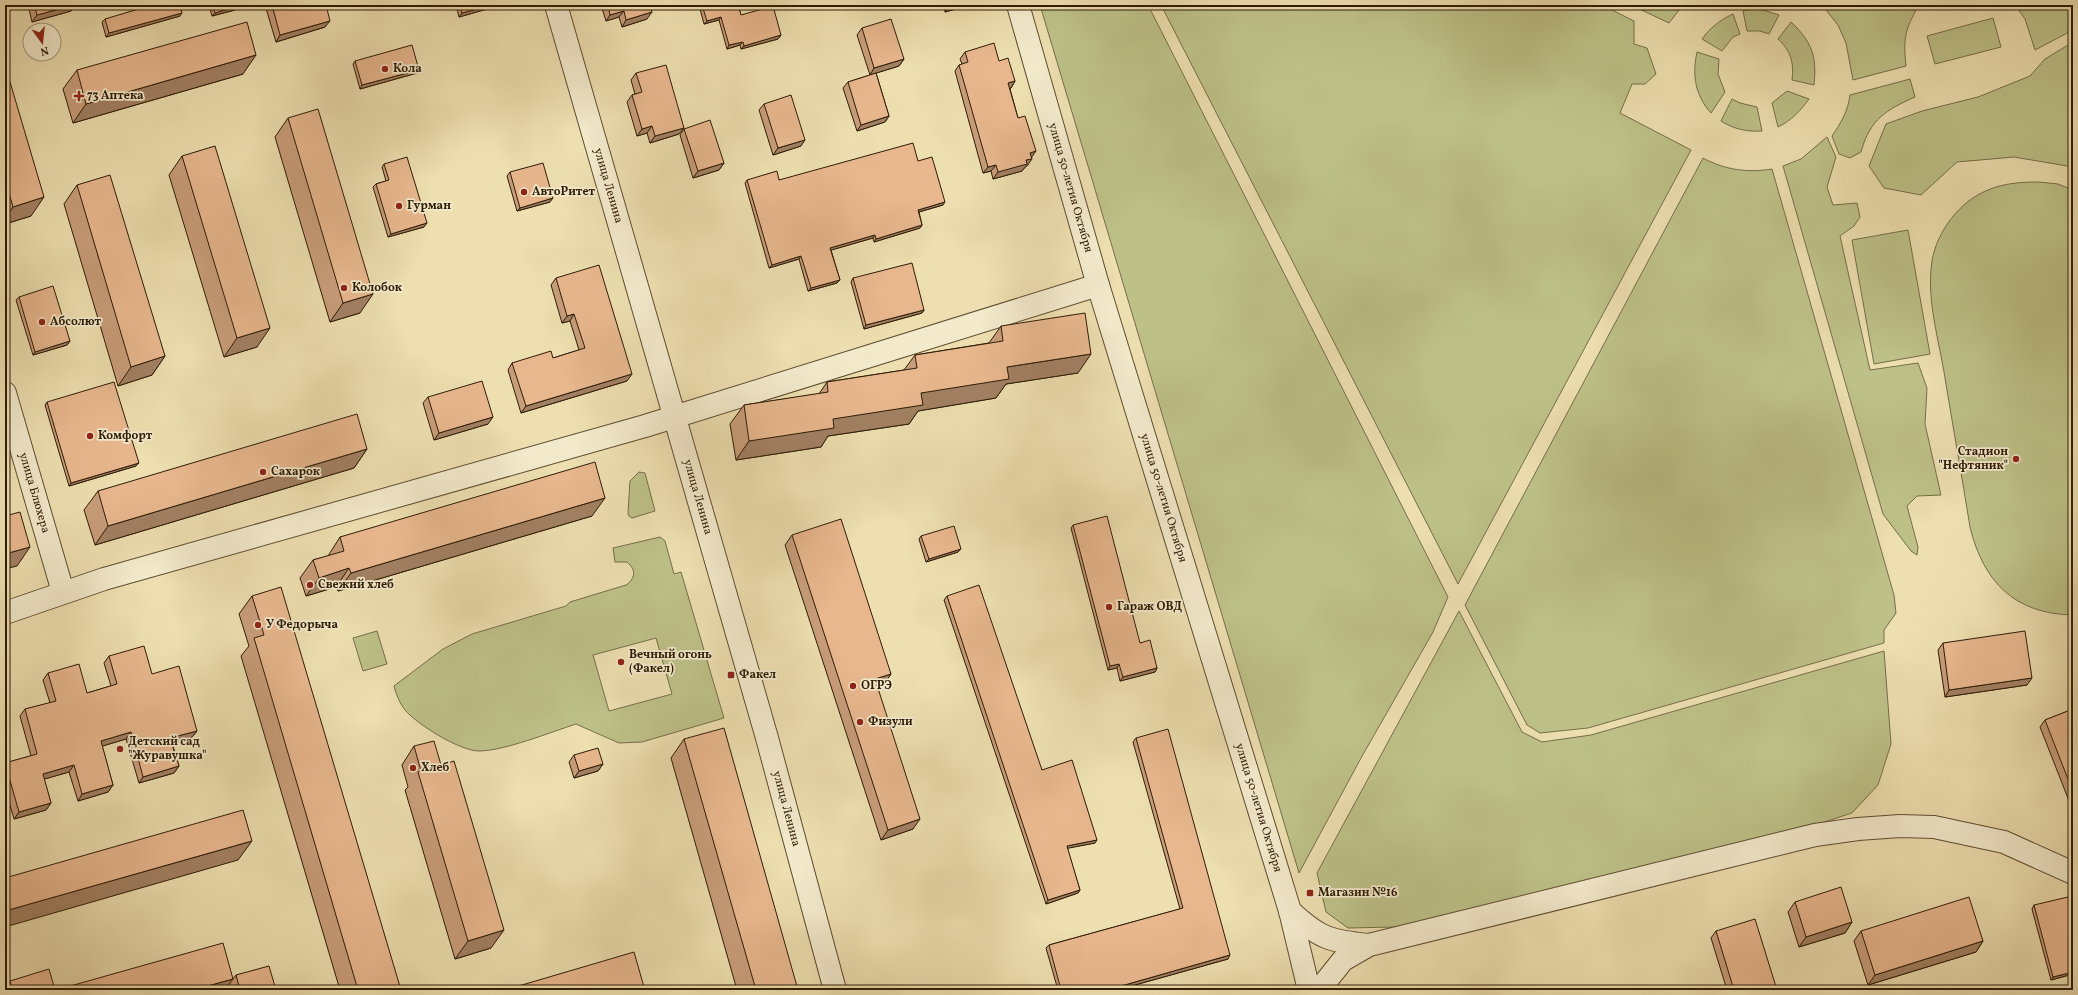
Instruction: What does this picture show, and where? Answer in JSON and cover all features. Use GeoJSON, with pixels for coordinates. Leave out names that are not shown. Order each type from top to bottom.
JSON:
{"type":"FeatureCollection","features":[{"type":"Feature","properties":{"kind":"street","name":"улица Ленина"},"geometry":{"type":"LineString","coordinates":[[556,5],[767,738],[835,990]]}},
{"type":"Feature","properties":{"kind":"street","name":"улица 50-летия Октября"},"geometry":{"type":"LineString","coordinates":[[1018,5],[1098,285],[1290,911],[1309,990]]}},
{"type":"Feature","properties":{"kind":"street"},"geometry":{"type":"LineString","coordinates":[[5,613],[63,592],[674,416],[1098,285]]}},
{"type":"Feature","properties":{"kind":"street","name":"улица Блюхера"},"geometry":{"type":"LineString","coordinates":[[5,393],[63,592]]}},
{"type":"Feature","properties":{"kind":"street"},"geometry":{"type":"LineString","coordinates":[[1319,990],[1320,986],[1343,960],[1369,945],[1815,835],[1858,829],[1900,826],[1934,827],[2004,842],[2073,873]]}},
{"type":"Feature","properties":{"kind":"street"},"geometry":{"type":"LineString","coordinates":[[1290,911],[1310,930],[1336,942],[1369,945]]}},
{"type":"Feature","properties":{"kind":"green space"},"geometry":{"type":"Polygon","coordinates":[[[1040,5],[1148,5],[1448,597],[1433,632],[1361,758],[1299,873],[1040,5]]]}},
{"type":"Feature","properties":{"kind":"green space"},"geometry":{"type":"Polygon","coordinates":[[[1161,5],[1602,5],[1634,21],[1634,44],[1647,48],[1656,74],[1645,84],[1632,84],[1620,113],[1691,150],[1458,584],[1161,5]]]}},
{"type":"Feature","properties":{"kind":"green space"},"geometry":{"type":"Polygon","coordinates":[[[1631,5],[1683,5],[1669,23],[1631,5]]]}},
{"type":"Feature","properties":{"kind":"green space"},"geometry":{"type":"Polygon","coordinates":[[[1822,5],[1919,5],[1906,34],[1906,66],[1853,80],[1846,43],[1838,25],[1822,5]]]}},
{"type":"Feature","properties":{"kind":"green space"},"geometry":{"type":"Polygon","coordinates":[[[2015,5],[2073,5],[2073,30],[2035,50],[2025,19],[2015,5]]]}},
{"type":"Feature","properties":{"kind":"green space"},"geometry":{"type":"Polygon","coordinates":[[[1752,9],[1763,10],[1779,15],[1769,34],[1760,31],[1747,31],[1743,11],[1752,9]]]}},
{"type":"Feature","properties":{"kind":"green space"},"geometry":{"type":"Polygon","coordinates":[[[1733,14],[1740,34],[1733,37],[1722,51],[1702,39],[1708,31],[1733,14]]]}},
{"type":"Feature","properties":{"kind":"green space"},"geometry":{"type":"Polygon","coordinates":[[[1993,18],[2001,47],[1935,64],[1927,36],[1993,18]]]}},
{"type":"Feature","properties":{"kind":"green space"},"geometry":{"type":"Polygon","coordinates":[[[1791,22],[1804,36],[1812,50],[1815,66],[1814,85],[1792,80],[1791,57],[1789,52],[1778,39],[1791,22]]]}},
{"type":"Feature","properties":{"kind":"green space"},"geometry":{"type":"Polygon","coordinates":[[[2073,42],[2073,167],[2014,157],[1957,162],[1921,195],[1884,188],[1869,166],[1886,124],[1922,111],[1978,97],[2030,76],[2045,59],[2073,42]]]}},
{"type":"Feature","properties":{"kind":"green space"},"geometry":{"type":"Polygon","coordinates":[[[1697,52],[1719,59],[1718,74],[1725,92],[1711,113],[1701,99],[1696,84],[1695,69],[1697,52]]]}},
{"type":"Feature","properties":{"kind":"green space"},"geometry":{"type":"Polygon","coordinates":[[[1910,79],[1915,97],[1896,106],[1880,117],[1869,131],[1861,152],[1850,158],[1839,154],[1832,136],[1844,117],[1850,95],[1910,79]]]}},
{"type":"Feature","properties":{"kind":"green space"},"geometry":{"type":"Polygon","coordinates":[[[1787,91],[1809,99],[1795,115],[1778,127],[1772,103],[1787,91]]]}},
{"type":"Feature","properties":{"kind":"green space"},"geometry":{"type":"Polygon","coordinates":[[[1732,99],[1740,103],[1757,107],[1762,131],[1740,129],[1721,121],[1732,99]]]}},
{"type":"Feature","properties":{"kind":"green space"},"geometry":{"type":"Polygon","coordinates":[[[1827,137],[1836,157],[1827,187],[1833,205],[1857,203],[1860,217],[1854,226],[1840,236],[1870,370],[1918,363],[1927,388],[1925,424],[1941,495],[1917,496],[1907,506],[1918,547],[1917,555],[1911,551],[1883,514],[1783,166],[1801,159],[1827,137]]]}},
{"type":"Feature","properties":{"kind":"green space"},"geometry":{"type":"Polygon","coordinates":[[[1703,158],[1737,170],[1754,171],[1772,169],[1894,595],[1896,613],[1884,630],[1884,643],[1588,728],[1540,733],[1527,725],[1465,605],[1703,158]]]}},
{"type":"Feature","properties":{"kind":"green space","name":"Стадион \"Нефтяник\""},"geometry":{"type":"Polygon","coordinates":[[[2039,182],[2058,184],[2073,190],[2073,615],[2052,613],[2034,608],[2018,601],[2004,591],[1983,563],[1970,527],[1932,305],[1932,261],[1939,239],[1951,218],[1968,202],[1988,190],[2013,183],[2039,182]]]}},
{"type":"Feature","properties":{"kind":"green space"},"geometry":{"type":"Polygon","coordinates":[[[1908,230],[1930,354],[1874,364],[1852,240],[1908,230]]]}},
{"type":"Feature","properties":{"kind":"green space"},"geometry":{"type":"Polygon","coordinates":[[[639,472],[645,473],[655,511],[632,518],[628,513],[630,481],[639,472]]]}},
{"type":"Feature","properties":{"kind":"green space"},"geometry":{"type":"Polygon","coordinates":[[[660,537],[665,541],[674,574],[681,572],[724,718],[642,742],[619,743],[576,724],[514,745],[479,751],[461,747],[429,730],[411,716],[401,705],[394,686],[443,649],[472,634],[566,606],[570,602],[629,583],[634,574],[632,568],[627,562],[615,562],[613,548],[660,537]],[[656,638],[593,655],[609,711],[672,694],[656,638]]]}},
{"type":"Feature","properties":{"kind":"green space"},"geometry":{"type":"Polygon","coordinates":[[[1459,611],[1522,732],[1542,742],[1591,735],[1884,651],[1891,744],[1878,785],[1852,813],[1797,831],[1396,927],[1348,928],[1326,912],[1317,873],[1459,611]]]}},
{"type":"Feature","properties":{"kind":"green space"},"geometry":{"type":"Polygon","coordinates":[[[377,631],[387,664],[363,671],[353,638],[377,631]]]}},
{"type":"Feature","properties":{"kind":"building"},"geometry":{"type":"Polygon","coordinates":[[[34,5],[74,5],[37,15],[34,5]]]}},
{"type":"Feature","properties":{"kind":"building"},"geometry":{"type":"Polygon","coordinates":[[[152,5],[180,5],[182,13],[109,33],[105,19],[152,5]]]}},
{"type":"Feature","properties":{"kind":"building"},"geometry":{"type":"Polygon","coordinates":[[[212,5],[237,5],[238,6],[215,13],[212,5]]]}},
{"type":"Feature","properties":{"kind":"building"},"geometry":{"type":"Polygon","coordinates":[[[272,5],[326,5],[330,21],[280,35],[272,5]]]}},
{"type":"Feature","properties":{"kind":"building"},"geometry":{"type":"Polygon","coordinates":[[[460,5],[489,5],[489,6],[462,13],[460,5]]]}},
{"type":"Feature","properties":{"kind":"building"},"geometry":{"type":"Polygon","coordinates":[[[608,5],[650,5],[652,12],[626,20],[624,11],[610,15],[608,5]]]}},
{"type":"Feature","properties":{"kind":"building"},"geometry":{"type":"Polygon","coordinates":[[[702,5],[738,5],[741,15],[773,6],[781,35],[744,46],[743,42],[729,45],[721,17],[707,21],[702,5]]]}},
{"type":"Feature","properties":{"kind":"building"},"geometry":{"type":"Polygon","coordinates":[[[891,19],[904,59],[874,68],[862,28],[891,19]]]}},
{"type":"Feature","properties":{"kind":"building"},"geometry":{"type":"Polygon","coordinates":[[[247,22],[256,55],[86,104],[77,70],[247,22]]]}},
{"type":"Feature","properties":{"kind":"building"},"geometry":{"type":"Polygon","coordinates":[[[994,43],[999,61],[1008,58],[1015,81],[1008,83],[1018,118],[1025,116],[1036,151],[1030,153],[1032,159],[1026,160],[1027,164],[998,172],[996,165],[988,167],[959,65],[968,62],[965,52],[994,43]]]}},
{"type":"Feature","properties":{"kind":"building","name":"Кола"},"geometry":{"type":"Polygon","coordinates":[[[412,45],[419,70],[362,85],[355,61],[412,45]]]}},
{"type":"Feature","properties":{"kind":"building"},"geometry":{"type":"Polygon","coordinates":[[[5,65],[44,197],[13,207],[5,179],[5,65]]]}},
{"type":"Feature","properties":{"kind":"building"},"geometry":{"type":"Polygon","coordinates":[[[666,65],[684,128],[655,136],[652,126],[642,129],[632,95],[642,92],[636,73],[666,65]]]}},
{"type":"Feature","properties":{"kind":"building"},"geometry":{"type":"Polygon","coordinates":[[[876,73],[889,116],[861,125],[848,82],[876,73]]]}},
{"type":"Feature","properties":{"kind":"building"},"geometry":{"type":"Polygon","coordinates":[[[791,95],[805,140],[778,148],[764,104],[791,95]]]}},
{"type":"Feature","properties":{"kind":"building"},"geometry":{"type":"Polygon","coordinates":[[[318,109],[373,294],[343,303],[288,118],[318,109]]]}},
{"type":"Feature","properties":{"kind":"building"},"geometry":{"type":"Polygon","coordinates":[[[710,120],[724,163],[698,171],[684,129],[710,120]]]}},
{"type":"Feature","properties":{"kind":"building"},"geometry":{"type":"Polygon","coordinates":[[[913,143],[918,161],[932,157],[945,202],[918,210],[922,225],[876,239],[875,235],[830,248],[840,280],[811,288],[801,256],[772,265],[747,180],[777,171],[779,180],[913,143]]]}},
{"type":"Feature","properties":{"kind":"building"},"geometry":{"type":"Polygon","coordinates":[[[215,146],[270,328],[237,338],[182,156],[215,146]]]}},
{"type":"Feature","properties":{"kind":"building"},"geometry":{"type":"Polygon","coordinates":[[[407,157],[427,223],[391,234],[376,184],[389,180],[384,164],[407,157]]]}},
{"type":"Feature","properties":{"kind":"building"},"geometry":{"type":"Polygon","coordinates":[[[543,163],[553,198],[520,208],[510,172],[543,163]]]}},
{"type":"Feature","properties":{"kind":"building"},"geometry":{"type":"Polygon","coordinates":[[[110,175],[165,356],[131,367],[77,185],[110,175]]]}},
{"type":"Feature","properties":{"kind":"building"},"geometry":{"type":"Polygon","coordinates":[[[912,263],[924,310],[866,325],[853,278],[912,263]]]}},
{"type":"Feature","properties":{"kind":"building"},"geometry":{"type":"Polygon","coordinates":[[[599,265],[632,374],[526,406],[512,363],[551,351],[553,358],[585,348],[574,314],[567,316],[556,278],[599,265]]]}},
{"type":"Feature","properties":{"kind":"building","name":"Абсолют"},"geometry":{"type":"Polygon","coordinates":[[[53,286],[70,341],[35,352],[19,297],[53,286]]]}},
{"type":"Feature","properties":{"kind":"building"},"geometry":{"type":"Polygon","coordinates":[[[1085,313],[1091,354],[1007,367],[1009,379],[921,393],[923,405],[833,419],[834,428],[749,441],[744,405],[828,392],[827,382],[917,368],[915,355],[1003,341],[1001,326],[1085,313]]]}},
{"type":"Feature","properties":{"kind":"building"},"geometry":{"type":"Polygon","coordinates":[[[482,381],[493,417],[439,433],[428,397],[482,381]]]}},
{"type":"Feature","properties":{"kind":"building","name":"Комфорт"},"geometry":{"type":"Polygon","coordinates":[[[114,382],[139,463],[71,483],[47,402],[114,382]]]}},
{"type":"Feature","properties":{"kind":"building"},"geometry":{"type":"Polygon","coordinates":[[[357,414],[367,449],[108,526],[98,491],[357,414]]]}},
{"type":"Feature","properties":{"kind":"building"},"geometry":{"type":"Polygon","coordinates":[[[595,462],[605,498],[351,573],[349,568],[319,578],[313,560],[344,551],[340,537],[595,462]]]}},
{"type":"Feature","properties":{"kind":"building"},"geometry":{"type":"Polygon","coordinates":[[[20,512],[30,547],[5,554],[5,516],[20,512]]]}},
{"type":"Feature","properties":{"kind":"building","name":"Гараж ОВД"},"geometry":{"type":"Polygon","coordinates":[[[1107,516],[1140,643],[1150,640],[1157,668],[1123,677],[1119,664],[1110,666],[1073,525],[1107,516]]]}},
{"type":"Feature","properties":{"kind":"building","name":"ОГРЭ"},"geometry":{"type":"Polygon","coordinates":[[[841,519],[891,674],[875,679],[920,819],[888,830],[792,535],[841,519]]]}},
{"type":"Feature","properties":{"kind":"building"},"geometry":{"type":"Polygon","coordinates":[[[954,526],[961,549],[929,559],[921,536],[954,526]]]}},
{"type":"Feature","properties":{"kind":"building"},"geometry":{"type":"Polygon","coordinates":[[[979,585],[1042,770],[1072,760],[1097,840],[1067,846],[1080,890],[1048,900],[947,596],[979,585]]]}},
{"type":"Feature","properties":{"kind":"building"},"geometry":{"type":"Polygon","coordinates":[[[281,587],[401,990],[358,990],[254,638],[264,635],[252,596],[281,587]]]}},
{"type":"Feature","properties":{"kind":"building"},"geometry":{"type":"Polygon","coordinates":[[[2025,631],[2032,678],[1949,690],[1943,643],[2025,631]]]}},
{"type":"Feature","properties":{"kind":"building"},"geometry":{"type":"Polygon","coordinates":[[[144,646],[152,674],[179,666],[197,731],[170,738],[179,766],[143,777],[131,732],[101,741],[113,785],[82,794],[74,765],[43,774],[51,803],[19,812],[5,763],[37,754],[25,709],[56,701],[48,673],[79,664],[87,693],[117,684],[109,656],[144,646]]]}},
{"type":"Feature","properties":{"kind":"building"},"geometry":{"type":"Polygon","coordinates":[[[5,658],[10,673],[5,674],[5,658]]]}},
{"type":"Feature","properties":{"kind":"building"},"geometry":{"type":"Polygon","coordinates":[[[2073,709],[2073,792],[2045,720],[2073,709]]]}},
{"type":"Feature","properties":{"kind":"building"},"geometry":{"type":"Polygon","coordinates":[[[724,728],[798,990],[756,990],[684,739],[724,728]]]}},
{"type":"Feature","properties":{"kind":"building"},"geometry":{"type":"Polygon","coordinates":[[[1168,729],[1230,955],[1107,990],[1061,990],[1049,945],[1183,908],[1136,738],[1168,729]]]}},
{"type":"Feature","properties":{"kind":"building"},"geometry":{"type":"Polygon","coordinates":[[[434,741],[441,765],[454,761],[504,930],[468,941],[418,772],[421,771],[414,746],[434,741]]]}},
{"type":"Feature","properties":{"kind":"building"},"geometry":{"type":"Polygon","coordinates":[[[598,748],[603,764],[579,771],[574,755],[598,748]]]}},
{"type":"Feature","properties":{"kind":"building"},"geometry":{"type":"Polygon","coordinates":[[[243,810],[252,841],[5,911],[5,878],[243,810]]]}},
{"type":"Feature","properties":{"kind":"building"},"geometry":{"type":"Polygon","coordinates":[[[1841,887],[1852,922],[1806,937],[1795,902],[1841,887]]]}},
{"type":"Feature","properties":{"kind":"building"},"geometry":{"type":"Polygon","coordinates":[[[1969,897],[1983,941],[1875,975],[1861,931],[1969,897]]]}},
{"type":"Feature","properties":{"kind":"building"},"geometry":{"type":"Polygon","coordinates":[[[2068,897],[2073,916],[2073,972],[2053,977],[2034,905],[2068,897]]]}},
{"type":"Feature","properties":{"kind":"building"},"geometry":{"type":"Polygon","coordinates":[[[1755,919],[1777,990],[1734,990],[1716,931],[1755,919]]]}},
{"type":"Feature","properties":{"kind":"building"},"geometry":{"type":"Polygon","coordinates":[[[223,943],[233,979],[193,990],[56,990],[223,943]]]}},
{"type":"Feature","properties":{"kind":"building"},"geometry":{"type":"Polygon","coordinates":[[[634,952],[644,987],[632,990],[505,990],[634,952]]]}},
{"type":"Feature","properties":{"kind":"building"},"geometry":{"type":"Polygon","coordinates":[[[269,966],[276,990],[240,990],[236,975],[269,966]]]}},
{"type":"Feature","properties":{"kind":"building"},"geometry":{"type":"Polygon","coordinates":[[[49,969],[55,990],[7,990],[12,989],[10,981],[49,969]]]}},
{"type":"Feature","properties":{"kind":"place","name":"Кола"},"geometry":{"type":"Point","coordinates":[385,69]}},
{"type":"Feature","properties":{"kind":"place","name":"73 Аптека"},"geometry":{"type":"Point","coordinates":[79,96]}},
{"type":"Feature","properties":{"kind":"place","name":"АвтоРитет"},"geometry":{"type":"Point","coordinates":[524,192]}},
{"type":"Feature","properties":{"kind":"place","name":"Гурман"},"geometry":{"type":"Point","coordinates":[399,206]}},
{"type":"Feature","properties":{"kind":"place","name":"Колобок"},"geometry":{"type":"Point","coordinates":[344,288]}},
{"type":"Feature","properties":{"kind":"place","name":"Абсолют"},"geometry":{"type":"Point","coordinates":[42,322]}},
{"type":"Feature","properties":{"kind":"place","name":"Комфорт"},"geometry":{"type":"Point","coordinates":[90,436]}},
{"type":"Feature","properties":{"kind":"place","name":"Стадион \"Нефтяник\""},"geometry":{"type":"Point","coordinates":[2016,459]}},
{"type":"Feature","properties":{"kind":"place","name":"Сахарок"},"geometry":{"type":"Point","coordinates":[263,472]}},
{"type":"Feature","properties":{"kind":"place","name":"Свежий хлеб"},"geometry":{"type":"Point","coordinates":[310,585]}},
{"type":"Feature","properties":{"kind":"place","name":"Гараж ОВД"},"geometry":{"type":"Point","coordinates":[1109,607]}},
{"type":"Feature","properties":{"kind":"place","name":"У Федорыча"},"geometry":{"type":"Point","coordinates":[258,625]}},
{"type":"Feature","properties":{"kind":"place","name":"Вечный огонь (Факел)"},"geometry":{"type":"Point","coordinates":[621,662]}},
{"type":"Feature","properties":{"kind":"place","name":"Факел"},"geometry":{"type":"Point","coordinates":[731,675]}},
{"type":"Feature","properties":{"kind":"place","name":"ОГРЭ"},"geometry":{"type":"Point","coordinates":[853,686]}},
{"type":"Feature","properties":{"kind":"place","name":"Физули"},"geometry":{"type":"Point","coordinates":[860,722]}},
{"type":"Feature","properties":{"kind":"place","name":"Детский сад \"Журавушка\""},"geometry":{"type":"Point","coordinates":[120,749]}},
{"type":"Feature","properties":{"kind":"place","name":"Хлеб"},"geometry":{"type":"Point","coordinates":[413,768]}},
{"type":"Feature","properties":{"kind":"place","name":"Магазин №16"},"geometry":{"type":"Point","coordinates":[1310,893]}}]}
